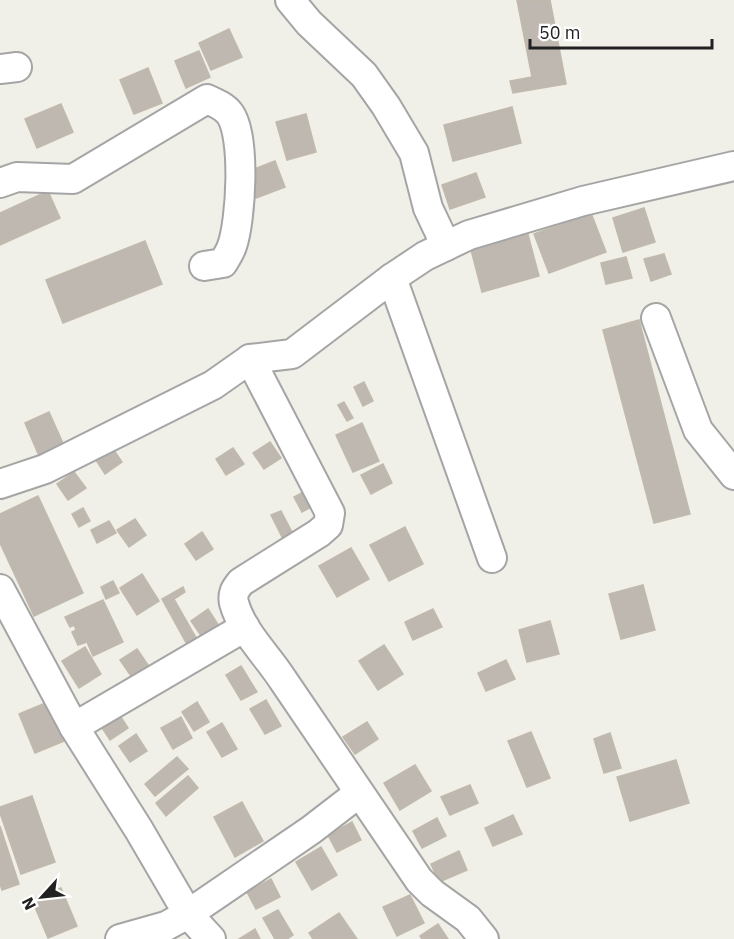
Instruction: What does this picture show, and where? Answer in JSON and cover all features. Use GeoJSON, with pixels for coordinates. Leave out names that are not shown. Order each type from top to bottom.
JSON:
{"type":"FeatureCollection","features":[{"type":"Feature","properties":{"kind":"street"},"geometry":{"type":"LineString","coordinates":[[290,0],[309,23],[364,75],[386,106],[414,153],[428,208],[446,246]]}},
{"type":"Feature","properties":{"kind":"street"},"geometry":{"type":"LineString","coordinates":[[0,183],[17,177],[73,179],[207,99],[230,114],[237,128],[240,201],[231,247],[223,263],[204,266]]}},
{"type":"Feature","properties":{"kind":"street"},"geometry":{"type":"LineString","coordinates":[[0,484],[45,469],[213,385],[250,359],[292,354],[392,278],[425,256],[469,236],[551,210],[734,166]]}},
{"type":"Feature","properties":{"kind":"street"},"geometry":{"type":"LineString","coordinates":[[392,278],[492,558]]}},
{"type":"Feature","properties":{"kind":"street"},"geometry":{"type":"LineString","coordinates":[[656,318],[698,429],[734,475]]}},
{"type":"Feature","properties":{"kind":"street"},"geometry":{"type":"LineString","coordinates":[[250,359],[330,513],[328,525],[319,533],[241,582],[233,596],[234,604],[245,627],[276,669],[418,880],[468,919],[484,939]]}},
{"type":"Feature","properties":{"kind":"street"},"geometry":{"type":"LineString","coordinates":[[0,589],[74,728],[139,830],[188,914],[210,939]]}},
{"type":"Feature","properties":{"kind":"street"},"geometry":{"type":"LineString","coordinates":[[74,728],[245,627]]}},
{"type":"Feature","properties":{"kind":"street"},"geometry":{"type":"LineString","coordinates":[[120,939],[166,926],[188,914],[302,837],[359,793]]}},
{"type":"Feature","properties":{"kind":"building"},"geometry":{"type":"Polygon","coordinates":[[[517,0],[550,0],[566,84],[513,93],[510,81],[532,77],[517,0]]]}},
{"type":"Feature","properties":{"kind":"building"},"geometry":{"type":"Polygon","coordinates":[[[229,29],[242,57],[211,70],[199,43],[229,29]]]}},
{"type":"Feature","properties":{"kind":"building"},"geometry":{"type":"Polygon","coordinates":[[[199,51],[210,77],[186,88],[175,61],[199,51]]]}},
{"type":"Feature","properties":{"kind":"building"},"geometry":{"type":"Polygon","coordinates":[[[148,68],[162,103],[134,114],[120,80],[148,68]]]}},
{"type":"Feature","properties":{"kind":"building"},"geometry":{"type":"Polygon","coordinates":[[[61,104],[73,132],[37,148],[25,119],[61,104]]]}},
{"type":"Feature","properties":{"kind":"building"},"geometry":{"type":"Polygon","coordinates":[[[512,107],[521,143],[453,161],[444,125],[512,107]]]}},
{"type":"Feature","properties":{"kind":"building"},"geometry":{"type":"Polygon","coordinates":[[[306,114],[316,152],[287,160],[276,122],[306,114]]]}},
{"type":"Feature","properties":{"kind":"building"},"geometry":{"type":"Polygon","coordinates":[[[275,161],[285,187],[256,198],[246,172],[275,161]]]}},
{"type":"Feature","properties":{"kind":"building"},"geometry":{"type":"Polygon","coordinates":[[[476,173],[485,197],[450,209],[442,185],[476,173]]]}},
{"type":"Feature","properties":{"kind":"building"},"geometry":{"type":"Polygon","coordinates":[[[48,191],[60,218],[0,245],[0,213],[48,191]]]}},
{"type":"Feature","properties":{"kind":"building"},"geometry":{"type":"Polygon","coordinates":[[[644,208],[655,242],[623,252],[613,218],[644,208]]]}},
{"type":"Feature","properties":{"kind":"building"},"geometry":{"type":"Polygon","coordinates":[[[591,213],[606,252],[549,273],[534,234],[591,213]]]}},
{"type":"Feature","properties":{"kind":"building"},"geometry":{"type":"Polygon","coordinates":[[[527,231],[539,276],[482,292],[470,246],[527,231]]]}},
{"type":"Feature","properties":{"kind":"building"},"geometry":{"type":"Polygon","coordinates":[[[145,241],[162,284],[63,323],[46,280],[145,241]]]}},
{"type":"Feature","properties":{"kind":"building"},"geometry":{"type":"Polygon","coordinates":[[[664,254],[671,274],[651,281],[644,259],[664,254]]]}},
{"type":"Feature","properties":{"kind":"building"},"geometry":{"type":"Polygon","coordinates":[[[626,257],[632,278],[606,284],[601,263],[626,257]]]}},
{"type":"Feature","properties":{"kind":"building"},"geometry":{"type":"Polygon","coordinates":[[[639,320],[690,514],[654,523],[603,330],[639,320]]]}},
{"type":"Feature","properties":{"kind":"building"},"geometry":{"type":"Polygon","coordinates":[[[364,382],[373,401],[363,406],[354,387],[364,382]]]}},
{"type":"Feature","properties":{"kind":"building"},"geometry":{"type":"Polygon","coordinates":[[[344,402],[353,418],[347,421],[338,405],[344,402]]]}},
{"type":"Feature","properties":{"kind":"building"},"geometry":{"type":"Polygon","coordinates":[[[49,412],[67,452],[42,463],[25,423],[49,412]]]}},
{"type":"Feature","properties":{"kind":"building"},"geometry":{"type":"Polygon","coordinates":[[[362,423],[379,461],[353,472],[336,435],[362,423]]]}},
{"type":"Feature","properties":{"kind":"building"},"geometry":{"type":"Polygon","coordinates":[[[270,442],[281,458],[264,469],[253,453],[270,442]]]}},
{"type":"Feature","properties":{"kind":"building"},"geometry":{"type":"Polygon","coordinates":[[[111,446],[122,462],[105,474],[94,457],[111,446]]]}},
{"type":"Feature","properties":{"kind":"building"},"geometry":{"type":"Polygon","coordinates":[[[233,448],[244,464],[226,475],[216,459],[233,448]]]}},
{"type":"Feature","properties":{"kind":"building"},"geometry":{"type":"Polygon","coordinates":[[[383,464],[392,483],[371,494],[361,475],[383,464]]]}},
{"type":"Feature","properties":{"kind":"building"},"geometry":{"type":"Polygon","coordinates":[[[74,472],[86,488],[68,500],[57,484],[74,472]]]}},
{"type":"Feature","properties":{"kind":"building"},"geometry":{"type":"Polygon","coordinates":[[[320,483],[328,498],[302,512],[294,497],[320,483]]]}},
{"type":"Feature","properties":{"kind":"building"},"geometry":{"type":"Polygon","coordinates":[[[38,496],[83,593],[34,616],[0,543],[0,514],[38,496]]]}},
{"type":"Feature","properties":{"kind":"building"},"geometry":{"type":"Polygon","coordinates":[[[83,508],[90,521],[79,527],[72,514],[83,508]]]}},
{"type":"Feature","properties":{"kind":"building"},"geometry":{"type":"Polygon","coordinates":[[[281,511],[295,538],[285,543],[271,515],[281,511]]]}},
{"type":"Feature","properties":{"kind":"building"},"geometry":{"type":"Polygon","coordinates":[[[135,519],[146,535],[129,547],[117,530],[135,519]]]}},
{"type":"Feature","properties":{"kind":"building"},"geometry":{"type":"Polygon","coordinates":[[[109,521],[116,533],[97,543],[91,530],[109,521]]]}},
{"type":"Feature","properties":{"kind":"building"},"geometry":{"type":"Polygon","coordinates":[[[405,527],[423,564],[389,581],[370,545],[405,527]]]}},
{"type":"Feature","properties":{"kind":"building"},"geometry":{"type":"Polygon","coordinates":[[[202,532],[213,549],[196,560],[185,544],[202,532]]]}},
{"type":"Feature","properties":{"kind":"building"},"geometry":{"type":"Polygon","coordinates":[[[351,548],[369,579],[337,597],[319,566],[351,548]]]}},
{"type":"Feature","properties":{"kind":"building"},"geometry":{"type":"Polygon","coordinates":[[[142,574],[159,601],[137,615],[120,588],[142,574]]]}},
{"type":"Feature","properties":{"kind":"building"},"geometry":{"type":"Polygon","coordinates":[[[113,581],[119,593],[106,599],[101,587],[113,581]]]}},
{"type":"Feature","properties":{"kind":"building"},"geometry":{"type":"Polygon","coordinates":[[[643,585],[655,630],[621,639],[609,594],[643,585]]]}},
{"type":"Feature","properties":{"kind":"building"},"geometry":{"type":"Polygon","coordinates":[[[183,587],[185,592],[174,599],[199,643],[189,648],[162,599],[183,587]]]}},
{"type":"Feature","properties":{"kind":"building"},"geometry":{"type":"Polygon","coordinates":[[[103,600],[123,642],[93,656],[87,642],[78,645],[72,632],[76,630],[74,625],[70,627],[65,617],[103,600]]]}},
{"type":"Feature","properties":{"kind":"building"},"geometry":{"type":"Polygon","coordinates":[[[208,609],[219,626],[202,637],[191,621],[208,609]]]}},
{"type":"Feature","properties":{"kind":"building"},"geometry":{"type":"Polygon","coordinates":[[[433,609],[442,627],[413,640],[405,622],[433,609]]]}},
{"type":"Feature","properties":{"kind":"building"},"geometry":{"type":"Polygon","coordinates":[[[550,621],[559,654],[527,662],[519,630],[550,621]]]}},
{"type":"Feature","properties":{"kind":"building"},"geometry":{"type":"Polygon","coordinates":[[[384,645],[403,674],[378,690],[359,661],[384,645]]]}},
{"type":"Feature","properties":{"kind":"building"},"geometry":{"type":"Polygon","coordinates":[[[85,647],[101,674],[79,688],[62,661],[85,647]]]}},
{"type":"Feature","properties":{"kind":"building"},"geometry":{"type":"Polygon","coordinates":[[[137,649],[148,665],[131,676],[120,660],[137,649]]]}},
{"type":"Feature","properties":{"kind":"building"},"geometry":{"type":"Polygon","coordinates":[[[506,660],[515,679],[486,691],[478,673],[506,660]]]}},
{"type":"Feature","properties":{"kind":"building"},"geometry":{"type":"Polygon","coordinates":[[[241,666],[257,692],[241,700],[226,675],[241,666]]]}},
{"type":"Feature","properties":{"kind":"building"},"geometry":{"type":"Polygon","coordinates":[[[266,700],[281,726],[265,734],[250,709],[266,700]]]}},
{"type":"Feature","properties":{"kind":"building"},"geometry":{"type":"Polygon","coordinates":[[[48,702],[64,741],[35,753],[19,714],[48,702]]]}},
{"type":"Feature","properties":{"kind":"building"},"geometry":{"type":"Polygon","coordinates":[[[197,702],[209,722],[194,731],[182,712],[197,702]]]}},
{"type":"Feature","properties":{"kind":"building"},"geometry":{"type":"Polygon","coordinates":[[[117,711],[128,728],[110,740],[99,723],[117,711]]]}},
{"type":"Feature","properties":{"kind":"building"},"geometry":{"type":"Polygon","coordinates":[[[181,717],[192,738],[173,749],[161,728],[181,717]]]}},
{"type":"Feature","properties":{"kind":"building"},"geometry":{"type":"Polygon","coordinates":[[[367,722],[378,739],[355,754],[343,737],[367,722]]]}},
{"type":"Feature","properties":{"kind":"building"},"geometry":{"type":"Polygon","coordinates":[[[222,723],[237,749],[222,757],[207,732],[222,723]]]}},
{"type":"Feature","properties":{"kind":"building"},"geometry":{"type":"Polygon","coordinates":[[[531,732],[550,778],[527,787],[508,741],[531,732]]]}},
{"type":"Feature","properties":{"kind":"building"},"geometry":{"type":"Polygon","coordinates":[[[610,733],[621,768],[604,773],[594,739],[610,733]]]}},
{"type":"Feature","properties":{"kind":"building"},"geometry":{"type":"Polygon","coordinates":[[[136,734],[147,751],[130,762],[119,746],[136,734]]]}},
{"type":"Feature","properties":{"kind":"building"},"geometry":{"type":"Polygon","coordinates":[[[177,757],[188,769],[155,796],[145,784],[177,757]]]}},
{"type":"Feature","properties":{"kind":"building"},"geometry":{"type":"Polygon","coordinates":[[[676,760],[689,803],[630,821],[617,777],[676,760]]]}},
{"type":"Feature","properties":{"kind":"building"},"geometry":{"type":"Polygon","coordinates":[[[415,765],[431,791],[400,810],[384,783],[415,765]]]}},
{"type":"Feature","properties":{"kind":"building"},"geometry":{"type":"Polygon","coordinates":[[[188,776],[198,788],[166,816],[156,803],[188,776]]]}},
{"type":"Feature","properties":{"kind":"building"},"geometry":{"type":"Polygon","coordinates":[[[470,785],[478,803],[450,815],[441,797],[470,785]]]}},
{"type":"Feature","properties":{"kind":"building"},"geometry":{"type":"Polygon","coordinates":[[[32,796],[55,862],[21,874],[0,807],[32,796]]]}},
{"type":"Feature","properties":{"kind":"building"},"geometry":{"type":"Polygon","coordinates":[[[242,802],[263,841],[235,857],[214,817],[242,802]]]}},
{"type":"Feature","properties":{"kind":"building"},"geometry":{"type":"Polygon","coordinates":[[[513,815],[522,834],[493,846],[485,828],[513,815]]]}},
{"type":"Feature","properties":{"kind":"building"},"geometry":{"type":"Polygon","coordinates":[[[437,818],[446,836],[422,848],[413,831],[437,818]]]}},
{"type":"Feature","properties":{"kind":"building"},"geometry":{"type":"Polygon","coordinates":[[[352,822],[361,840],[337,852],[328,835],[352,822]]]}},
{"type":"Feature","properties":{"kind":"building"},"geometry":{"type":"Polygon","coordinates":[[[0,826],[19,884],[2,890],[0,884],[0,826]]]}},
{"type":"Feature","properties":{"kind":"building"},"geometry":{"type":"Polygon","coordinates":[[[321,847],[337,875],[312,890],[296,862],[321,847]]]}},
{"type":"Feature","properties":{"kind":"building"},"geometry":{"type":"Polygon","coordinates":[[[459,851],[467,870],[439,882],[431,864],[459,851]]]}},
{"type":"Feature","properties":{"kind":"building"},"geometry":{"type":"Polygon","coordinates":[[[271,879],[280,897],[256,909],[247,892],[271,879]]]}},
{"type":"Feature","properties":{"kind":"building"},"geometry":{"type":"Polygon","coordinates":[[[61,888],[77,926],[48,938],[32,900],[61,888]]]}},
{"type":"Feature","properties":{"kind":"building"},"geometry":{"type":"Polygon","coordinates":[[[410,895],[424,923],[397,936],[383,907],[410,895]]]}},
{"type":"Feature","properties":{"kind":"building"},"geometry":{"type":"Polygon","coordinates":[[[278,910],[293,935],[287,939],[275,939],[263,918],[278,910]]]}},
{"type":"Feature","properties":{"kind":"building"},"geometry":{"type":"Polygon","coordinates":[[[339,913],[357,939],[313,939],[309,933],[339,913]]]}},
{"type":"Feature","properties":{"kind":"building"},"geometry":{"type":"Polygon","coordinates":[[[438,924],[448,939],[422,939],[420,936],[438,924]]]}},
{"type":"Feature","properties":{"kind":"building"},"geometry":{"type":"Polygon","coordinates":[[[255,929],[260,939],[239,939],[255,929]]]}}]}
